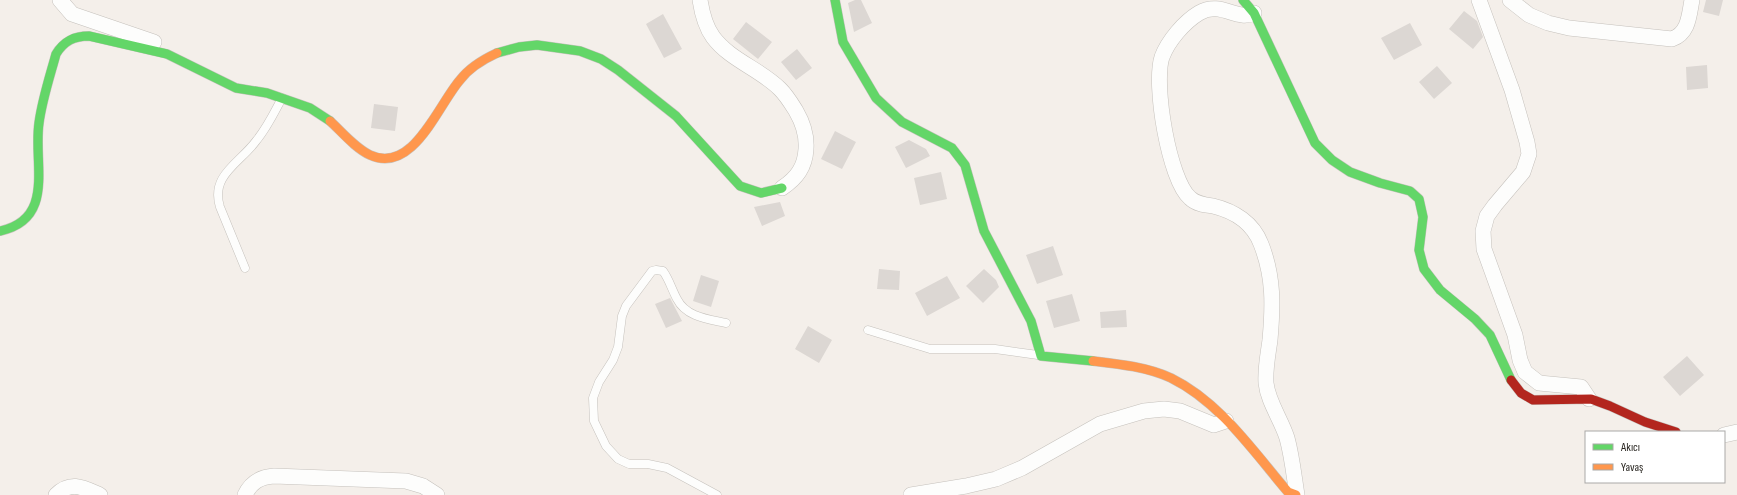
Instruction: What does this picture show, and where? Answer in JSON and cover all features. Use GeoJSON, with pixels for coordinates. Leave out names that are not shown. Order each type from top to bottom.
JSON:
{"type":"FeatureCollection","features":[{"type":"Feature","properties":{"kind":"street"},"geometry":{"type":"LineString","coordinates":[[60,0],[72,14],[163,45],[167,54]]}},
{"type":"Feature","properties":{"kind":"street"},"geometry":{"type":"LineString","coordinates":[[0,231],[10,230],[20,225],[34,209],[38,199],[39,123],[56,54],[61,46],[69,40],[80,36],[89,36],[167,54],[236,88],[282,98],[310,108],[370,155],[382,158],[393,158],[405,153],[419,138],[460,79],[484,59],[519,47],[537,45],[561,47],[580,51],[601,59],[618,70],[676,116],[740,186],[751,192],[761,194],[772,193],[782,188],[798,174],[804,164],[806,139],[804,127],[788,98],[779,88],[724,49],[713,37],[701,12],[700,0]]}},
{"type":"Feature","properties":{"kind":"street"},"geometry":{"type":"LineString","coordinates":[[835,0],[843,42],[876,98],[902,122],[946,144],[961,159],[968,173],[978,215],[984,231],[1031,321],[1041,356],[1146,370],[1170,378],[1195,392],[1226,421],[1288,492],[1296,495],[1287,438],[1267,385],[1266,368],[1273,294],[1265,254],[1259,239],[1251,227],[1240,217],[1228,210],[1197,203],[1183,190],[1177,180],[1168,141],[1159,89],[1159,71],[1162,57],[1171,41],[1191,19],[1200,12],[1219,8],[1246,16],[1254,13]]}},
{"type":"Feature","properties":{"kind":"street"},"geometry":{"type":"LineString","coordinates":[[1243,0],[1254,13],[1305,124],[1315,143],[1326,157],[1340,168],[1357,177],[1406,189],[1415,194],[1421,201],[1424,211],[1419,244],[1420,258],[1425,271],[1442,293],[1476,319],[1489,334],[1499,351],[1515,389],[1533,401],[1575,397],[1604,402],[1642,421],[1673,431]]}},
{"type":"Feature","properties":{"kind":"street"},"geometry":{"type":"LineString","coordinates":[[1479,0],[1512,90],[1528,142],[1529,154],[1523,172],[1487,216],[1483,231],[1484,249],[1515,335],[1520,360],[1525,372],[1539,383],[1581,387],[1589,399]]}},
{"type":"Feature","properties":{"kind":"street"},"geometry":{"type":"LineString","coordinates":[[1510,0],[1529,15],[1548,23],[1569,28],[1672,39],[1681,35],[1686,27],[1692,0]]}},
{"type":"Feature","properties":{"kind":"street"},"geometry":{"type":"LineString","coordinates":[[911,495],[966,486],[996,479],[1022,468],[1100,424],[1144,411],[1164,409],[1180,411],[1214,425],[1226,421]]}},
{"type":"Feature","properties":{"kind":"street"},"geometry":{"type":"LineString","coordinates":[[1725,435],[1737,432]]}},
{"type":"Feature","properties":{"kind":"street"},"geometry":{"type":"LineString","coordinates":[[245,495],[248,489],[256,481],[274,476],[406,481],[423,486],[437,495]]}},
{"type":"Feature","properties":{"kind":"street"},"geometry":{"type":"LineString","coordinates":[[56,495],[63,489],[73,485],[100,495]]}},
{"type":"Feature","properties":{"kind":"lane"},"geometry":{"type":"LineString","coordinates":[[245,268],[220,207],[218,200],[218,187],[224,176],[255,143],[268,125],[282,98]]}},
{"type":"Feature","properties":{"kind":"lane"},"geometry":{"type":"LineString","coordinates":[[717,495],[667,468],[648,464],[629,464],[613,456],[596,427],[592,407],[596,390],[613,360],[618,347],[619,327],[626,306],[652,271],[659,270],[663,272],[678,301],[685,310],[698,316],[726,323]]}},
{"type":"Feature","properties":{"kind":"lane"},"geometry":{"type":"LineString","coordinates":[[868,330],[930,349],[995,349],[1041,356]]}},
{"type":"Feature","properties":{"kind":"building"},"geometry":{"type":"Polygon","coordinates":[[[855,0],[861,0],[872,23],[854,32],[848,3],[855,0]]]}},
{"type":"Feature","properties":{"kind":"building"},"geometry":{"type":"Polygon","coordinates":[[[1706,0],[1723,0],[1719,16],[1703,12],[1706,0]]]}},
{"type":"Feature","properties":{"kind":"building"},"geometry":{"type":"Polygon","coordinates":[[[1464,11],[1477,21],[1483,37],[1473,49],[1449,29],[1464,11]]]}},
{"type":"Feature","properties":{"kind":"building"},"geometry":{"type":"Polygon","coordinates":[[[663,14],[682,49],[664,58],[646,24],[663,14]]]}},
{"type":"Feature","properties":{"kind":"building"},"geometry":{"type":"Polygon","coordinates":[[[746,22],[772,42],[758,59],[733,39],[746,22]]]}},
{"type":"Feature","properties":{"kind":"building"},"geometry":{"type":"Polygon","coordinates":[[[1410,23],[1422,45],[1394,60],[1381,38],[1410,23]]]}},
{"type":"Feature","properties":{"kind":"building"},"geometry":{"type":"Polygon","coordinates":[[[797,49],[812,68],[796,80],[781,62],[797,49]]]}},
{"type":"Feature","properties":{"kind":"building"},"geometry":{"type":"Polygon","coordinates":[[[1707,65],[1708,88],[1687,90],[1686,67],[1707,65]]]}},
{"type":"Feature","properties":{"kind":"building"},"geometry":{"type":"Polygon","coordinates":[[[1437,66],[1452,83],[1434,99],[1419,82],[1437,66]]]}},
{"type":"Feature","properties":{"kind":"building"},"geometry":{"type":"Polygon","coordinates":[[[374,104],[398,107],[395,131],[371,128],[374,104]]]}},
{"type":"Feature","properties":{"kind":"building"},"geometry":{"type":"Polygon","coordinates":[[[835,131],[856,142],[842,169],[821,159],[835,131]]]}},
{"type":"Feature","properties":{"kind":"building"},"geometry":{"type":"Polygon","coordinates":[[[909,140],[926,149],[930,156],[906,168],[895,147],[909,140]]]}},
{"type":"Feature","properties":{"kind":"building"},"geometry":{"type":"Polygon","coordinates":[[[941,172],[947,199],[920,205],[914,178],[941,172]]]}},
{"type":"Feature","properties":{"kind":"building"},"geometry":{"type":"Polygon","coordinates":[[[780,202],[785,216],[762,226],[754,207],[780,202]]]}},
{"type":"Feature","properties":{"kind":"building"},"geometry":{"type":"Polygon","coordinates":[[[1053,246],[1063,275],[1037,284],[1026,255],[1053,246]]]}},
{"type":"Feature","properties":{"kind":"building"},"geometry":{"type":"Polygon","coordinates":[[[879,269],[900,271],[899,290],[877,289],[879,269]]]}},
{"type":"Feature","properties":{"kind":"building"},"geometry":{"type":"Polygon","coordinates":[[[984,269],[996,280],[999,287],[983,303],[966,286],[984,269]]]}},
{"type":"Feature","properties":{"kind":"building"},"geometry":{"type":"Polygon","coordinates":[[[701,275],[719,281],[711,307],[693,301],[701,275]]]}},
{"type":"Feature","properties":{"kind":"building"},"geometry":{"type":"Polygon","coordinates":[[[947,276],[960,298],[927,316],[915,293],[947,276]]]}},
{"type":"Feature","properties":{"kind":"building"},"geometry":{"type":"Polygon","coordinates":[[[1072,294],[1080,321],[1054,328],[1046,301],[1072,294]]]}},
{"type":"Feature","properties":{"kind":"building"},"geometry":{"type":"Polygon","coordinates":[[[670,298],[682,321],[666,328],[655,304],[670,298]]]}},
{"type":"Feature","properties":{"kind":"building"},"geometry":{"type":"Polygon","coordinates":[[[1126,310],[1127,327],[1101,328],[1100,312],[1126,310]]]}},
{"type":"Feature","properties":{"kind":"building"},"geometry":{"type":"Polygon","coordinates":[[[808,326],[832,340],[819,363],[795,349],[808,326]]]}},
{"type":"Feature","properties":{"kind":"building"},"geometry":{"type":"Polygon","coordinates":[[[1687,356],[1704,375],[1680,396],[1663,377],[1687,356]]]}},
{"type":"Feature","properties":{"kind":"traffic: fast"},"geometry":{"type":"LineString","coordinates":[[835,0],[843,42],[876,98],[902,122],[952,148],[965,165],[984,231],[1031,321],[1041,356],[1093,361]]}},
{"type":"Feature","properties":{"kind":"traffic: fast"},"geometry":{"type":"LineString","coordinates":[[1243,0],[1254,13],[1315,143],[1332,160],[1350,172],[1380,183],[1410,191],[1419,199],[1423,217],[1419,250],[1424,269],[1440,290],[1475,319],[1490,335],[1511,380]]}},
{"type":"Feature","properties":{"kind":"traffic: fast"},"geometry":{"type":"LineString","coordinates":[[0,231],[18,225],[29,215],[35,202],[39,172],[39,123],[44,97],[56,54],[62,46],[74,38],[89,36],[167,54],[236,88],[267,93],[310,108],[330,121]]}},
{"type":"Feature","properties":{"kind":"traffic: fast"},"geometry":{"type":"LineString","coordinates":[[497,53],[519,47],[537,45],[580,51],[601,59],[618,70],[676,116],[740,186],[761,193],[782,188]]}},
{"type":"Feature","properties":{"kind":"traffic: slow"},"geometry":{"type":"LineString","coordinates":[[330,121],[354,144],[370,155],[385,159],[399,155],[412,147],[423,134],[464,76],[477,64],[497,53]]}},
{"type":"Feature","properties":{"kind":"traffic: slow"},"geometry":{"type":"LineString","coordinates":[[1093,361],[1152,371],[1171,378],[1189,388],[1220,414],[1249,444],[1288,492],[1296,495]]}},
{"type":"Feature","properties":{"kind":"traffic: jam"},"geometry":{"type":"LineString","coordinates":[[1511,380],[1521,393],[1533,400],[1591,399],[1645,422],[1673,431]]}}]}
